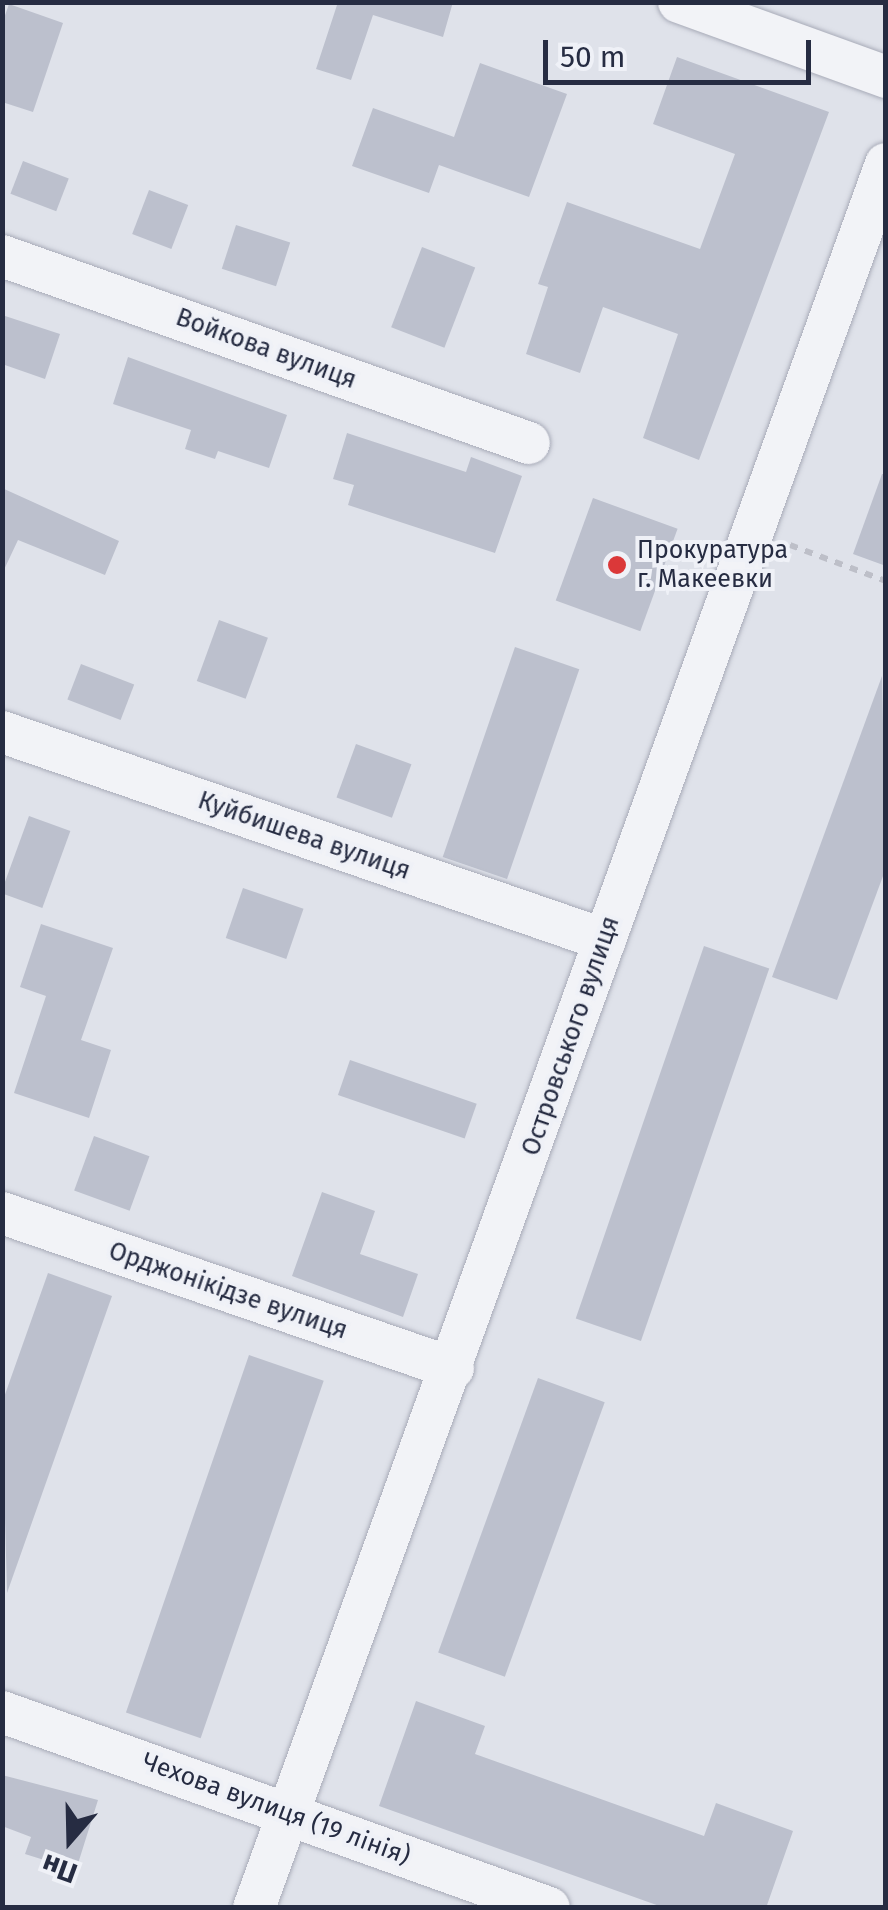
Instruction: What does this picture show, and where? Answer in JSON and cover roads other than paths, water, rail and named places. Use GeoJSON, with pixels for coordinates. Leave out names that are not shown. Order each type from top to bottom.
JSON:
{"type":"FeatureCollection","features":[{"type":"Feature","properties":{"kind":"street"},"geometry":{"type":"LineString","coordinates":[[679,2],[886,77]]}},
{"type":"Feature","properties":{"kind":"street","name":"Островського вулиця"},"geometry":{"type":"LineString","coordinates":[[254,1908],[453,1368],[886,164]]}},
{"type":"Feature","properties":{"kind":"street","name":"Войкова вулиця"},"geometry":{"type":"LineString","coordinates":[[2,256],[529,443]]}},
{"type":"Feature","properties":{"kind":"street","name":"Куйбишева вулиця"},"geometry":{"type":"LineString","coordinates":[[2,732],[605,940]]}},
{"type":"Feature","properties":{"kind":"street","name":"Орджонікідзе вулиця"},"geometry":{"type":"LineString","coordinates":[[2,1213],[453,1368]]}},
{"type":"Feature","properties":{"kind":"street","name":"Чехова вулиця (19 лiнiя)"},"geometry":{"type":"LineString","coordinates":[[2,1712],[548,1908]]}},
{"type":"Feature","properties":{"kind":"place","name":"Прокуратура г. Макеевки"},"geometry":{"type":"Point","coordinates":[617,565]}}]}
